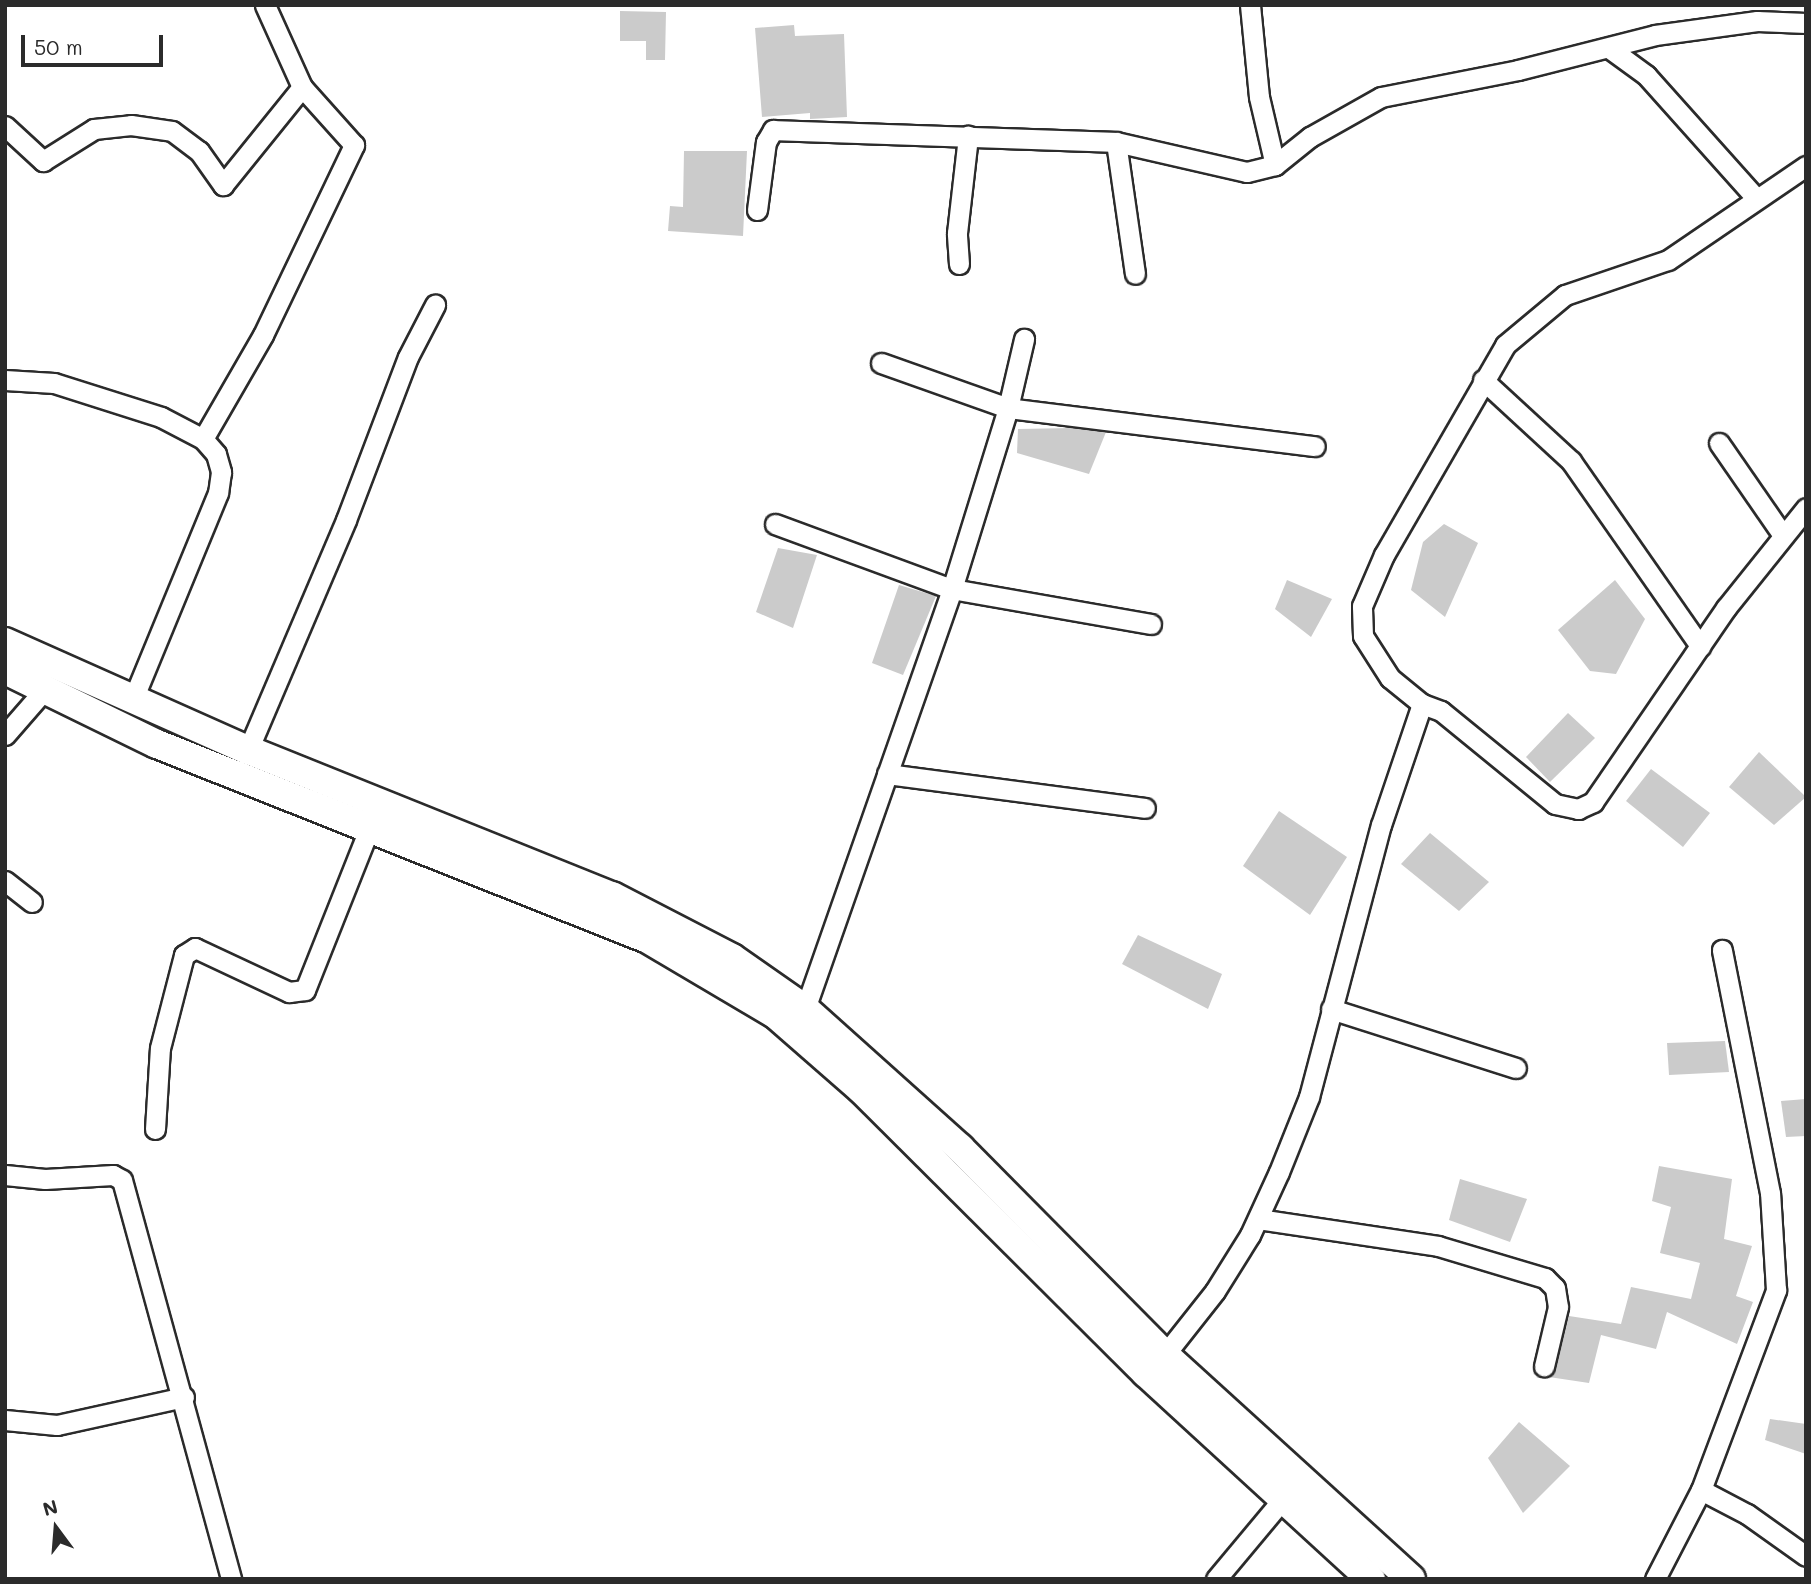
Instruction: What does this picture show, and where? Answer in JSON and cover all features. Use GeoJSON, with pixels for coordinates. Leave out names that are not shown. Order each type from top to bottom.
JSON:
{"type":"FeatureCollection","features":[{"type":"Feature","properties":{"kind":"main road"},"geometry":{"type":"LineString","coordinates":[[5,642],[248,750],[622,901],[732,958],[805,1009],[960,1148],[1282,1500],[1371,1579]]}},
{"type":"Feature","properties":{"kind":"main road"},"geometry":{"type":"LineString","coordinates":[[5,670],[157,744],[648,939],[775,1014],[861,1089],[1156,1365],[1411,1579]]}},
{"type":"Feature","properties":{"kind":"street"},"geometry":{"type":"LineString","coordinates":[[203,439],[263,335],[354,145],[302,87],[265,5]]}},
{"type":"Feature","properties":{"kind":"street"},"geometry":{"type":"LineString","coordinates":[[1250,5],[1259,97],[1275,165]]}},
{"type":"Feature","properties":{"kind":"street"},"geometry":{"type":"LineString","coordinates":[[757,210],[766,142],[773,130],[1116,142],[1225,170],[1247,172],[1275,165],[1310,136],[1381,97],[1716,25],[1806,23]]}},
{"type":"Feature","properties":{"kind":"street"},"geometry":{"type":"LineString","coordinates":[[1609,48],[1646,75],[1755,197]]}},
{"type":"Feature","properties":{"kind":"street"},"geometry":{"type":"LineString","coordinates":[[5,126],[43,161],[94,129],[131,125],[172,131],[199,151],[223,185],[302,87]]}},
{"type":"Feature","properties":{"kind":"street"},"geometry":{"type":"LineString","coordinates":[[959,264],[957,233],[968,136]]}},
{"type":"Feature","properties":{"kind":"street"},"geometry":{"type":"LineString","coordinates":[[1116,142],[1135,274]]}},
{"type":"Feature","properties":{"kind":"street"},"geometry":{"type":"LineString","coordinates":[[1806,166],[1755,197],[1668,260],[1565,295],[1505,345],[1384,555],[1362,606],[1363,636],[1370,652],[1390,678],[1422,704],[1441,711],[1555,804],[1578,809],[1593,802],[1700,646],[1782,534],[1806,508]]}},
{"type":"Feature","properties":{"kind":"street"},"geometry":{"type":"LineString","coordinates":[[248,750],[346,520],[408,357],[435,305]]}},
{"type":"Feature","properties":{"kind":"street"},"geometry":{"type":"LineString","coordinates":[[805,1009],[952,589],[1008,408],[1024,338]]}},
{"type":"Feature","properties":{"kind":"street"},"geometry":{"type":"LineString","coordinates":[[881,363],[1008,408],[1315,446]]}},
{"type":"Feature","properties":{"kind":"street"},"geometry":{"type":"LineString","coordinates":[[5,380],[54,383],[161,417],[203,439],[216,454],[221,472],[218,493],[133,699]]}},
{"type":"Feature","properties":{"kind":"street"},"geometry":{"type":"LineString","coordinates":[[1483,380],[1571,461],[1700,646]]}},
{"type":"Feature","properties":{"kind":"street"},"geometry":{"type":"LineString","coordinates":[[1719,443],[1782,534]]}},
{"type":"Feature","properties":{"kind":"street"},"geometry":{"type":"LineString","coordinates":[[775,524],[952,589],[1151,624]]}},
{"type":"Feature","properties":{"kind":"street"},"geometry":{"type":"LineString","coordinates":[[5,735],[45,689]]}},
{"type":"Feature","properties":{"kind":"street"},"geometry":{"type":"LineString","coordinates":[[1156,1365],[1215,1291],[1258,1219],[1309,1097],[1381,825],[1422,704]]}},
{"type":"Feature","properties":{"kind":"street"},"geometry":{"type":"LineString","coordinates":[[887,774],[1145,808]]}},
{"type":"Feature","properties":{"kind":"street"},"geometry":{"type":"LineString","coordinates":[[155,1129],[160,1048],[184,955],[195,948],[289,992],[305,990],[370,827]]}},
{"type":"Feature","properties":{"kind":"street"},"geometry":{"type":"LineString","coordinates":[[5,881],[32,902]]}},
{"type":"Feature","properties":{"kind":"street"},"geometry":{"type":"LineString","coordinates":[[1655,1579],[1701,1490],[1776,1290],[1770,1192],[1722,950]]}},
{"type":"Feature","properties":{"kind":"street"},"geometry":{"type":"LineString","coordinates":[[1331,1009],[1516,1068]]}},
{"type":"Feature","properties":{"kind":"street"},"geometry":{"type":"LineString","coordinates":[[5,1175],[46,1179],[113,1175],[122,1180],[232,1579]]}},
{"type":"Feature","properties":{"kind":"street"},"geometry":{"type":"LineString","coordinates":[[1258,1219],[1438,1246],[1545,1278],[1555,1288],[1558,1307],[1544,1366]]}},
{"type":"Feature","properties":{"kind":"street"},"geometry":{"type":"LineString","coordinates":[[5,1420],[57,1425],[184,1398]]}},
{"type":"Feature","properties":{"kind":"street"},"geometry":{"type":"LineString","coordinates":[[1701,1490],[1747,1514],[1806,1556]]}},
{"type":"Feature","properties":{"kind":"street"},"geometry":{"type":"LineString","coordinates":[[1216,1579],[1282,1500]]}},
{"type":"Feature","properties":{"kind":"building"},"geometry":{"type":"Polygon","coordinates":[[[620,11],[666,12],[665,60],[646,60],[646,41],[620,41],[620,11]]]}},
{"type":"Feature","properties":{"kind":"building"},"geometry":{"type":"Polygon","coordinates":[[[794,25],[795,36],[844,34],[847,117],[810,119],[810,113],[762,117],[755,28],[794,25]]]}},
{"type":"Feature","properties":{"kind":"building"},"geometry":{"type":"Polygon","coordinates":[[[684,151],[747,151],[743,236],[668,231],[670,206],[683,207],[684,151]]]}},
{"type":"Feature","properties":{"kind":"building"},"geometry":{"type":"Polygon","coordinates":[[[1071,428],[1106,432],[1089,474],[1017,453],[1018,429],[1071,428]]]}},
{"type":"Feature","properties":{"kind":"building"},"geometry":{"type":"Polygon","coordinates":[[[1444,524],[1478,543],[1445,617],[1411,590],[1423,542],[1444,524]]]}},
{"type":"Feature","properties":{"kind":"building"},"geometry":{"type":"Polygon","coordinates":[[[778,548],[817,555],[793,628],[756,612],[778,548]]]}},
{"type":"Feature","properties":{"kind":"building"},"geometry":{"type":"Polygon","coordinates":[[[1287,580],[1332,599],[1311,637],[1275,609],[1287,580]]]}},
{"type":"Feature","properties":{"kind":"building"},"geometry":{"type":"Polygon","coordinates":[[[1615,580],[1645,619],[1616,674],[1590,671],[1558,630],[1615,580]]]}},
{"type":"Feature","properties":{"kind":"building"},"geometry":{"type":"Polygon","coordinates":[[[899,585],[936,596],[903,675],[872,663],[899,585]]]}},
{"type":"Feature","properties":{"kind":"building"},"geometry":{"type":"Polygon","coordinates":[[[1568,713],[1595,738],[1550,782],[1526,757],[1568,713]]]}},
{"type":"Feature","properties":{"kind":"building"},"geometry":{"type":"Polygon","coordinates":[[[1759,752],[1806,797],[1774,825],[1729,787],[1759,752]]]}},
{"type":"Feature","properties":{"kind":"building"},"geometry":{"type":"Polygon","coordinates":[[[1651,769],[1710,813],[1683,847],[1626,801],[1651,769]]]}},
{"type":"Feature","properties":{"kind":"building"},"geometry":{"type":"Polygon","coordinates":[[[1279,811],[1347,857],[1310,915],[1243,866],[1279,811]]]}},
{"type":"Feature","properties":{"kind":"building"},"geometry":{"type":"Polygon","coordinates":[[[1430,833],[1489,882],[1459,911],[1401,864],[1430,833]]]}},
{"type":"Feature","properties":{"kind":"building"},"geometry":{"type":"Polygon","coordinates":[[[1138,935],[1222,974],[1208,1009],[1122,964],[1138,935]]]}},
{"type":"Feature","properties":{"kind":"building"},"geometry":{"type":"Polygon","coordinates":[[[1725,1041],[1729,1072],[1669,1075],[1667,1043],[1725,1041]]]}},
{"type":"Feature","properties":{"kind":"building"},"geometry":{"type":"Polygon","coordinates":[[[1806,1099],[1806,1136],[1786,1137],[1781,1101],[1806,1099]]]}},
{"type":"Feature","properties":{"kind":"building"},"geometry":{"type":"Polygon","coordinates":[[[1659,1166],[1732,1179],[1724,1239],[1752,1246],[1736,1296],[1753,1302],[1737,1344],[1667,1312],[1656,1349],[1601,1335],[1589,1383],[1549,1377],[1556,1369],[1569,1316],[1621,1324],[1631,1287],[1691,1299],[1700,1263],[1660,1253],[1671,1207],[1652,1201],[1659,1166]]]}},
{"type":"Feature","properties":{"kind":"building"},"geometry":{"type":"Polygon","coordinates":[[[1460,1179],[1527,1199],[1510,1242],[1449,1220],[1460,1179]]]}},
{"type":"Feature","properties":{"kind":"building"},"geometry":{"type":"Polygon","coordinates":[[[1770,1419],[1806,1424],[1806,1454],[1765,1440],[1770,1419]]]}},
{"type":"Feature","properties":{"kind":"building"},"geometry":{"type":"Polygon","coordinates":[[[1519,1422],[1570,1466],[1523,1513],[1488,1458],[1519,1422]]]}}]}
